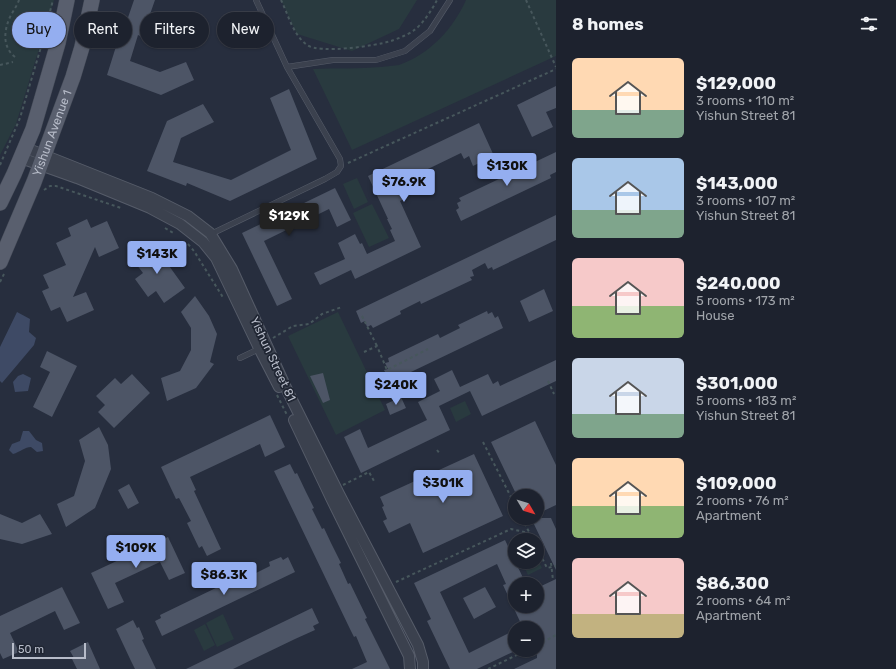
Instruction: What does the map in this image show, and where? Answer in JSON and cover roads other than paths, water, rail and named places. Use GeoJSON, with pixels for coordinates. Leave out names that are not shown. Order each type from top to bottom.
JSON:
{"type":"FeatureCollection","features":[{"type":"Feature","properties":{"kind":"main road","name":"Yishun Avenue 1"},"geometry":{"type":"LineString","coordinates":[[0,203],[24,153],[33,129],[58,44],[67,0]]}},
{"type":"Feature","properties":{"kind":"main road","name":"Yishun Avenue 1"},"geometry":{"type":"LineString","coordinates":[[0,262],[42,160],[80,54],[92,0]]}},
{"type":"Feature","properties":{"kind":"street","name":"Yishun Street 81"},"geometry":{"type":"LineString","coordinates":[[24,153],[152,198],[188,216],[210,233],[232,269],[247,301],[256,332]]}},
{"type":"Feature","properties":{"kind":"street","name":"Yishun Street 81"},"geometry":{"type":"LineString","coordinates":[[42,160],[150,208],[180,224],[203,242],[216,258],[256,332],[265,344],[268,358],[281,393],[350,525],[376,564],[418,644],[423,662],[423,669]]}},
{"type":"Feature","properties":{"kind":"street","name":"Yishun Street 81"},"geometry":{"type":"LineString","coordinates":[[350,525],[366,568],[409,656],[410,669]]}},
{"type":"Feature","properties":{"kind":"lane"},"geometry":{"type":"LineString","coordinates":[[203,242],[210,233],[331,176],[337,172],[341,166],[340,159],[287,67],[256,0]]}},
{"type":"Feature","properties":{"kind":"lane"},"geometry":{"type":"LineString","coordinates":[[287,67],[333,60],[376,60],[405,51],[430,31],[450,0]]}},
{"type":"Feature","properties":{"kind":"lane"},"geometry":{"type":"LineString","coordinates":[[240,358],[265,344]]}},
{"type":"Feature","properties":{"kind":"lane"},"geometry":{"type":"LineString","coordinates":[[366,568],[376,564]]}},
{"type":"Feature","properties":{"kind":"water"},"geometry":{"type":"Polygon","coordinates":[[[17,312],[30,319],[29,332],[36,338],[34,345],[2,383],[0,381],[0,347],[17,312]]]}},
{"type":"Feature","properties":{"kind":"water"},"geometry":{"type":"Polygon","coordinates":[[[23,374],[31,378],[28,391],[15,392],[13,382],[18,376],[23,374]]]}},
{"type":"Feature","properties":{"kind":"water"},"geometry":{"type":"Polygon","coordinates":[[[23,431],[29,431],[36,440],[42,443],[43,451],[37,452],[29,447],[13,454],[9,450],[12,444],[20,441],[23,431]]]}}]}
